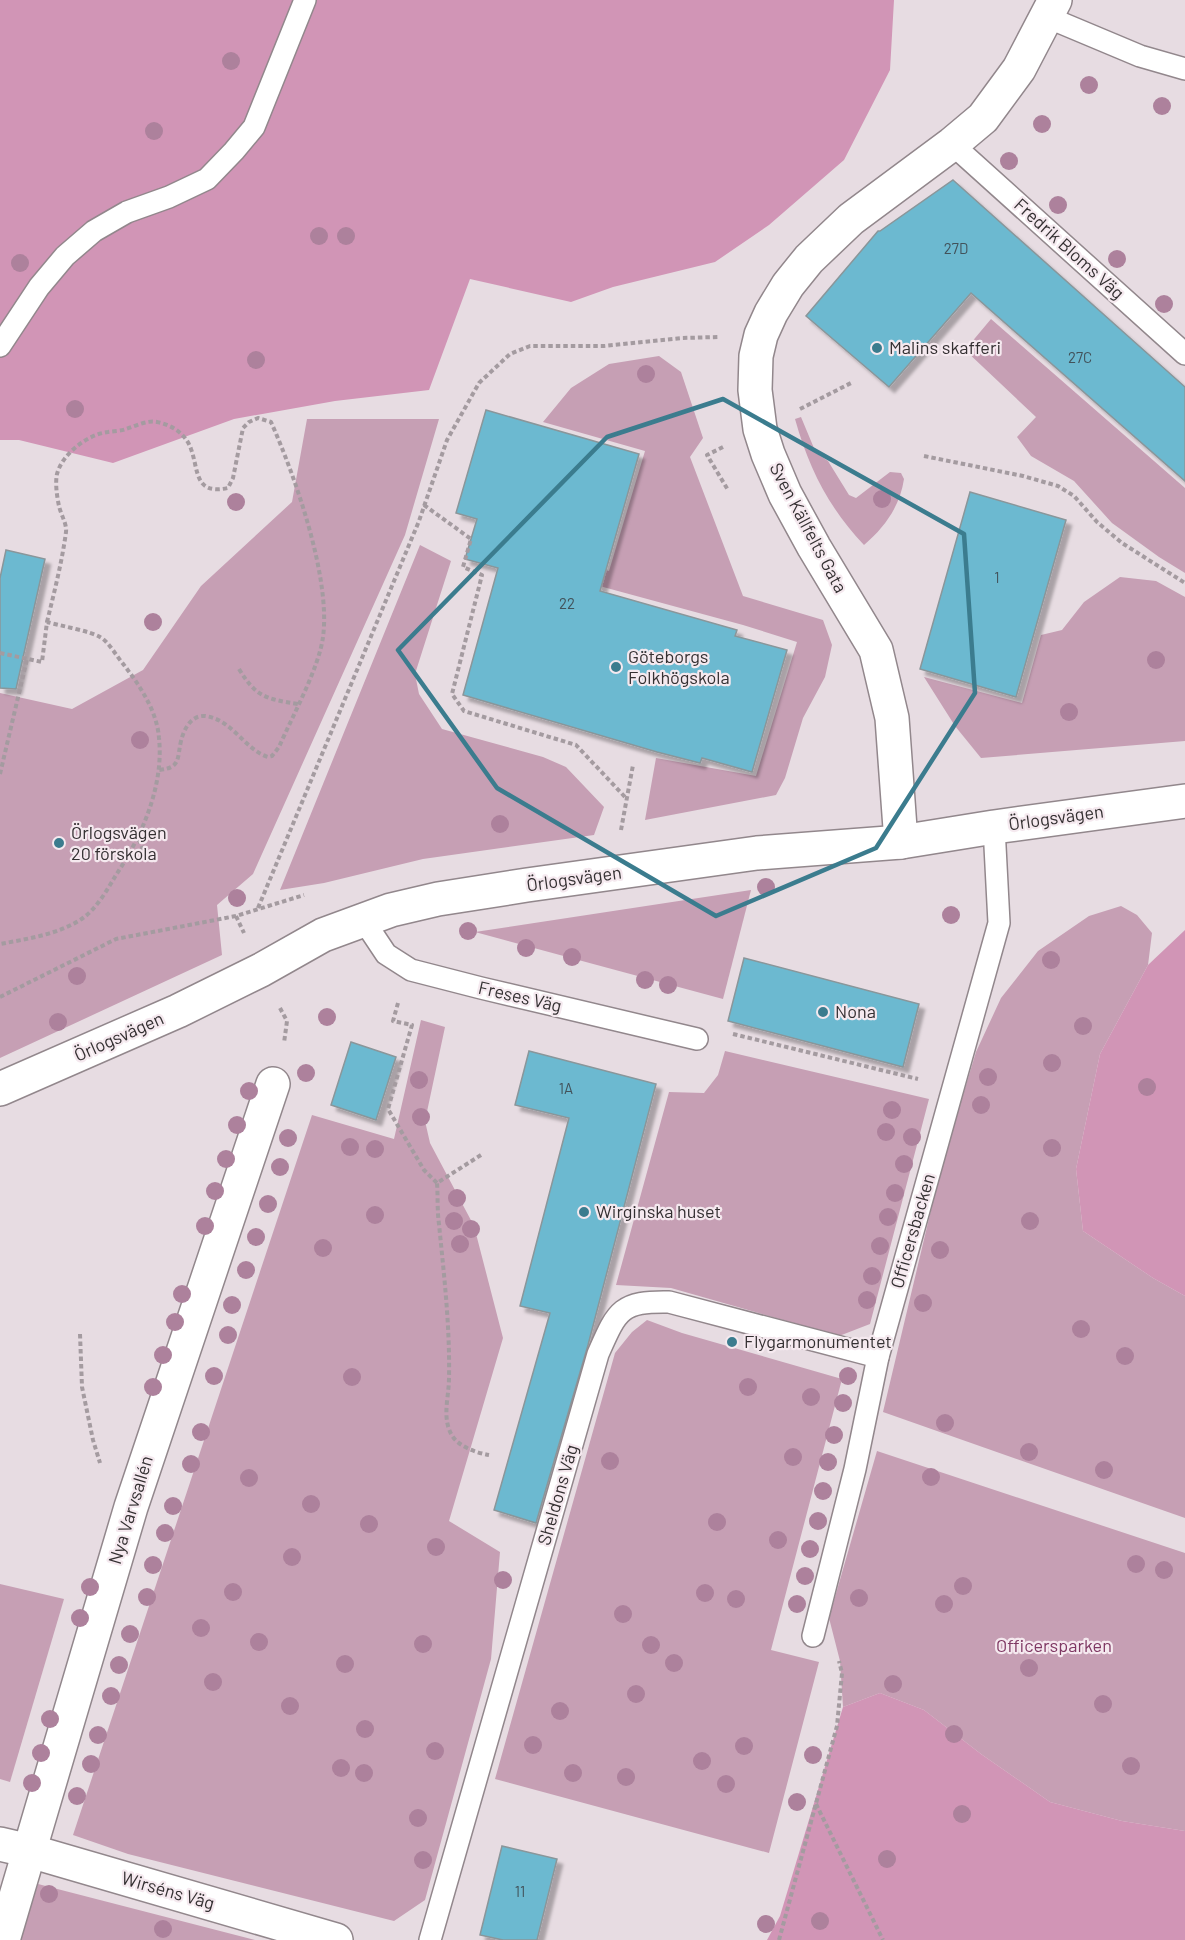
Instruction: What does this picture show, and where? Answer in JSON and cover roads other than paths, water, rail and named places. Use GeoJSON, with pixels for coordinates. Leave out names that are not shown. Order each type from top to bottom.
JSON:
{"type":"FeatureCollection","features":[{"type":"Feature","properties":{"kind":"street","name":"Sven Källfelts Gata"},"geometry":{"type":"LineString","coordinates":[[901,842],[892,718],[876,650],[814,547],[785,494],[768,454],[760,429],[755,390],[756,356],[761,335],[771,313],[788,285],[809,259],[851,219],[952,144],[983,118],[1018,69],[1051,9]]}},
{"type":"Feature","properties":{"kind":"street","name":"Örlogsvägen"},"geometry":{"type":"LineString","coordinates":[[0,1089],[178,1011],[261,970],[323,935],[391,910],[438,899],[527,885],[757,853],[901,842],[1185,801]]}},
{"type":"Feature","properties":{"kind":"street","name":"Nya Varvsallén"},"geometry":{"type":"LineString","coordinates":[[3,1940],[15,1847],[273,1084]]}},
{"type":"Feature","properties":{"kind":"street","name":"Wirséns Väg"},"geometry":{"type":"LineString","coordinates":[[15,1847],[336,1940]]}},
{"type":"Feature","properties":{"kind":"lane"},"geometry":{"type":"LineString","coordinates":[[0,346],[64,256],[94,231],[127,212],[169,197],[207,179],[234,151],[254,127],[305,0]]}},
{"type":"Feature","properties":{"kind":"lane"},"geometry":{"type":"LineString","coordinates":[[1051,9],[1140,56],[1185,69]]}},
{"type":"Feature","properties":{"kind":"lane","name":"Fredrik Bloms Väg"},"geometry":{"type":"LineString","coordinates":[[952,144],[1185,354]]}},
{"type":"Feature","properties":{"kind":"lane","name":"Officersbacken"},"geometry":{"type":"LineString","coordinates":[[813,1636],[855,1469],[878,1357],[999,923],[994,827]]}},
{"type":"Feature","properties":{"kind":"lane","name":"Freses Väg"},"geometry":{"type":"LineString","coordinates":[[364,921],[386,954],[408,968],[481,988],[697,1039]]}},
{"type":"Feature","properties":{"kind":"lane","name":"Sheldons Väg"},"geometry":{"type":"LineString","coordinates":[[430,1940],[598,1354],[610,1326],[625,1308],[645,1302],[669,1302],[878,1357]]}},
{"type":"Feature","properties":{"kind":"place","name":"Malins skafferi"},"geometry":{"type":"Point","coordinates":[877,348]}},
{"type":"Feature","properties":{"kind":"place","name":"Göteborgs Folkhögskola"},"geometry":{"type":"Point","coordinates":[616,667]}},
{"type":"Feature","properties":{"kind":"place","name":"Örlogsvägen 20 förskola"},"geometry":{"type":"Point","coordinates":[59,843]}},
{"type":"Feature","properties":{"kind":"place","name":"Nona"},"geometry":{"type":"Point","coordinates":[823,1012]}},
{"type":"Feature","properties":{"kind":"place","name":"Wirginska huset"},"geometry":{"type":"Point","coordinates":[584,1212]}},
{"type":"Feature","properties":{"kind":"place","name":"Flygarmonumentet"},"geometry":{"type":"Point","coordinates":[732,1342]}},
{"type":"Feature","properties":{"kind":"park label","name":"Officersparken"},"geometry":{"type":"Point","coordinates":[1054,1646]}}]}
